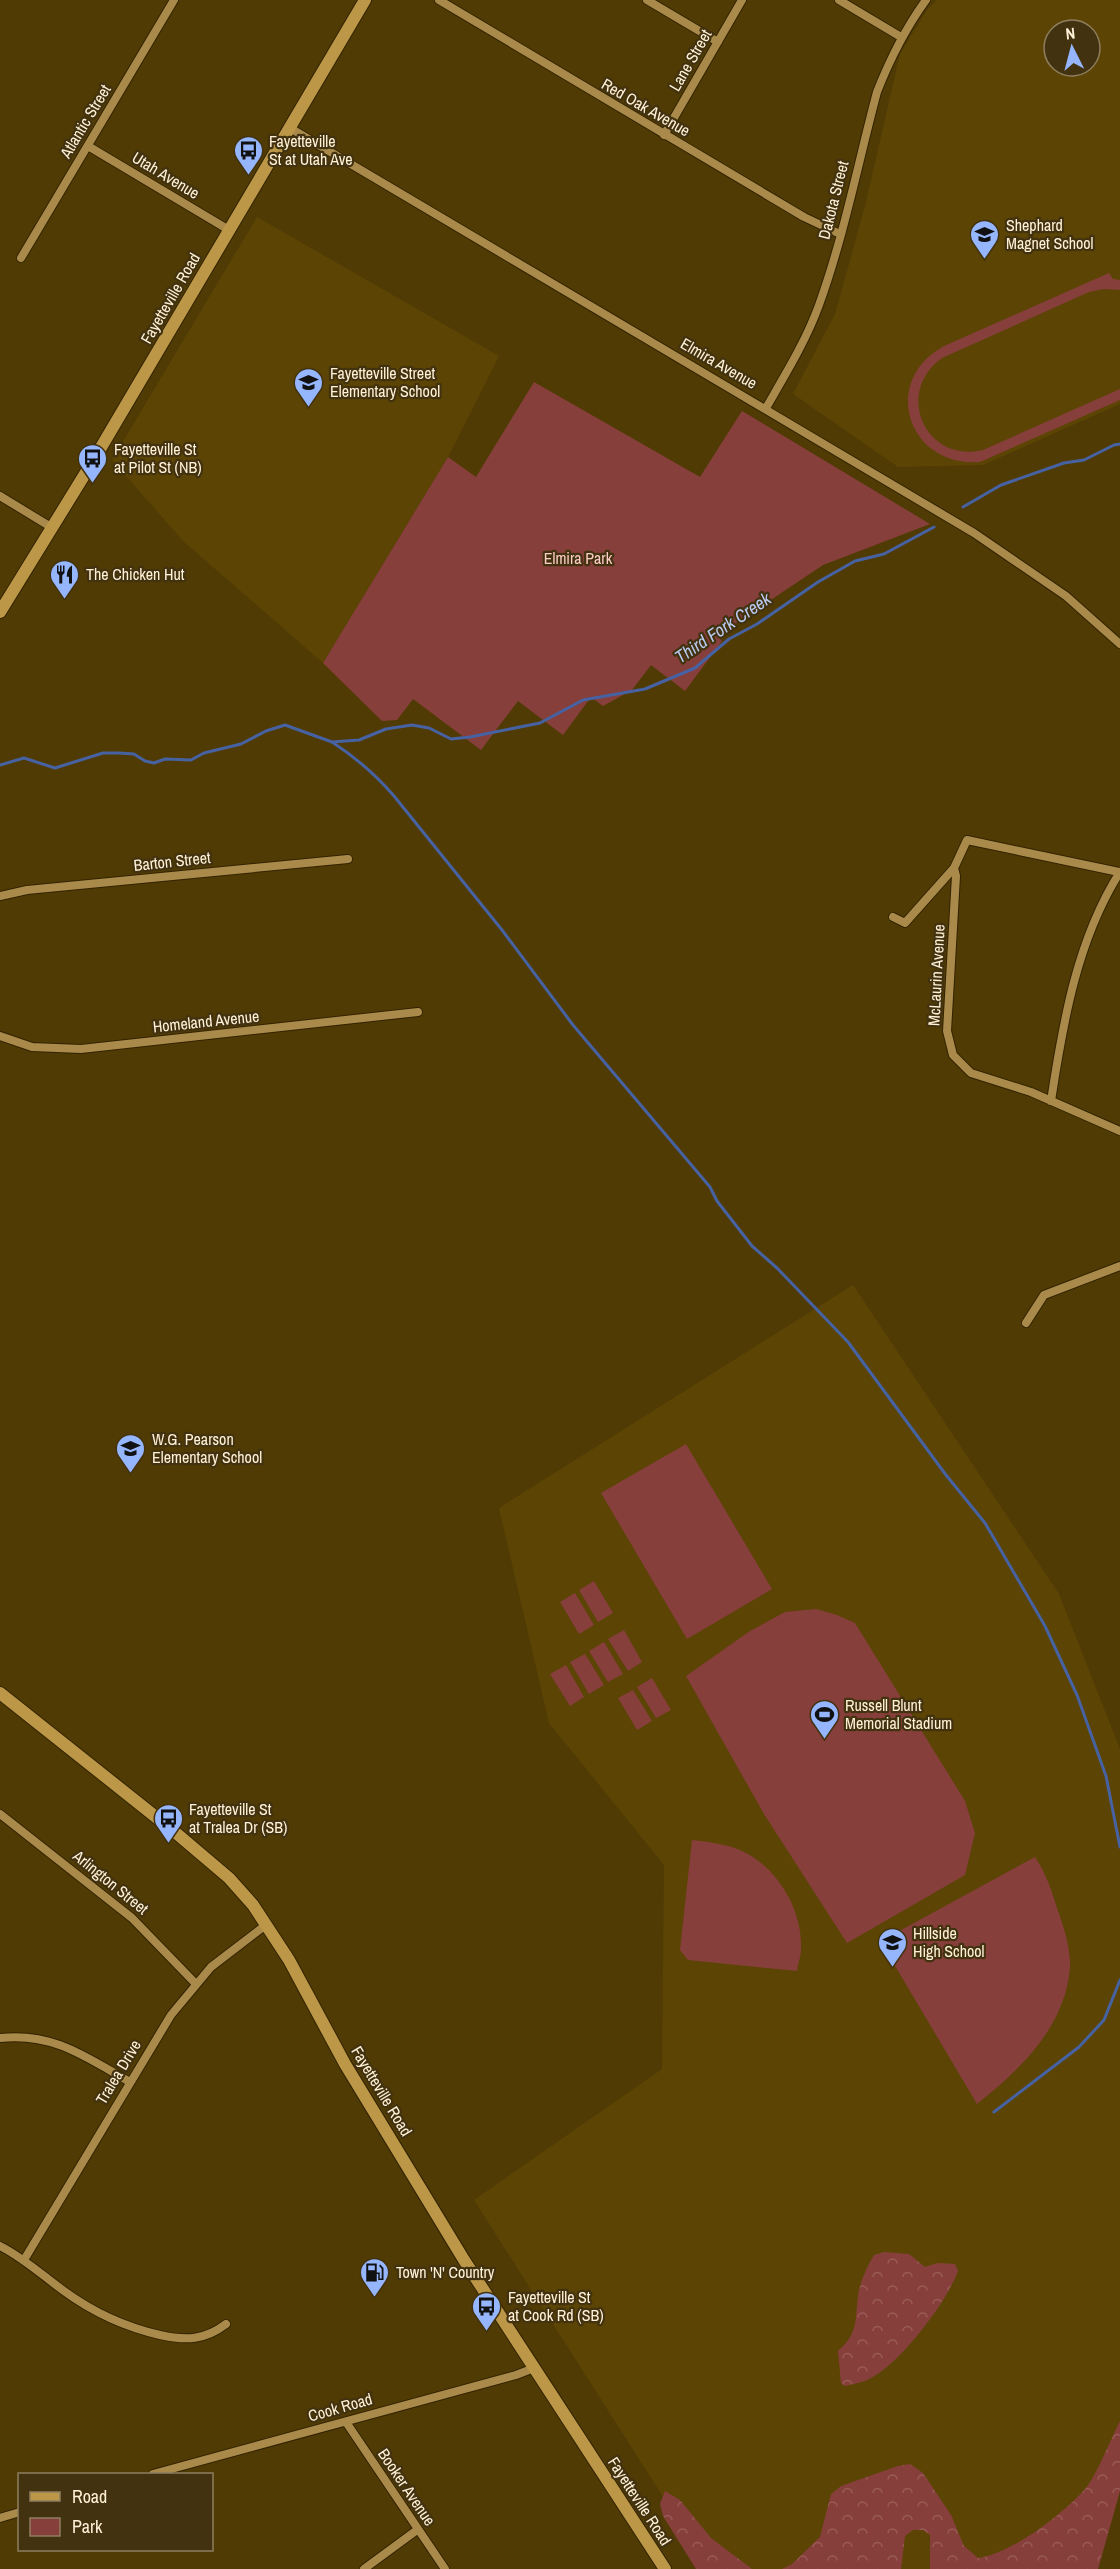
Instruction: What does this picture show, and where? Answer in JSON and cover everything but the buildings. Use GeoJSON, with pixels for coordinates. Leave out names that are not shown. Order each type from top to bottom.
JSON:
{"type":"FeatureCollection","features":[{"type":"Feature","properties":{"kind":"main road","name":"Fayetteville Road"},"geometry":{"type":"LineString","coordinates":[[0,612],[93,461],[365,0]]}},
{"type":"Feature","properties":{"kind":"main road","name":"Fayetteville Road"},"geometry":{"type":"LineString","coordinates":[[0,1693],[229,1878],[267,1924],[305,1987],[357,2084],[464,2260],[665,2569]]}},
{"type":"Feature","properties":{"kind":"street","name":"Atlantic Street"},"geometry":{"type":"LineString","coordinates":[[21,258],[174,0]]}},
{"type":"Feature","properties":{"kind":"street","name":"Red Oak Avenue"},"geometry":{"type":"LineString","coordinates":[[439,0],[664,135],[804,216],[840,234]]}},
{"type":"Feature","properties":{"kind":"street"},"geometry":{"type":"LineString","coordinates":[[647,0],[717,42]]}},
{"type":"Feature","properties":{"kind":"street","name":"Lane Street"},"geometry":{"type":"LineString","coordinates":[[664,135],[742,0]]}},
{"type":"Feature","properties":{"kind":"street"},"geometry":{"type":"LineString","coordinates":[[839,0],[902,37]]}},
{"type":"Feature","properties":{"kind":"street","name":"Dakota Street"},"geometry":{"type":"LineString","coordinates":[[766,408],[815,316],[840,234],[877,92],[902,37],[926,0]]}},
{"type":"Feature","properties":{"kind":"street","name":"Elmira Avenue"},"geometry":{"type":"LineString","coordinates":[[290,128],[974,532],[1066,596],[1120,644]]}},
{"type":"Feature","properties":{"kind":"street","name":"Utah Avenue"},"geometry":{"type":"LineString","coordinates":[[88,146],[229,230]]}},
{"type":"Feature","properties":{"kind":"street"},"geometry":{"type":"LineString","coordinates":[[0,496],[51,527]]}},
{"type":"Feature","properties":{"kind":"street"},"geometry":{"type":"LineString","coordinates":[[893,917],[905,923],[954,868],[967,840],[1120,872],[1088,932],[1071,991],[1059,1048],[1052,1101]]}},
{"type":"Feature","properties":{"kind":"street","name":"Barton Street"},"geometry":{"type":"LineString","coordinates":[[0,896],[27,890],[348,859]]}},
{"type":"Feature","properties":{"kind":"street","name":"McLaurin Avenue"},"geometry":{"type":"LineString","coordinates":[[954,868],[956,876],[947,1031],[950,1048],[957,1061],[971,1073],[1052,1101],[1120,1131]]}},
{"type":"Feature","properties":{"kind":"street","name":"Homeland Avenue"},"geometry":{"type":"LineString","coordinates":[[0,1036],[32,1047],[81,1049],[418,1012]]}},
{"type":"Feature","properties":{"kind":"street"},"geometry":{"type":"LineString","coordinates":[[1026,1323],[1044,1295],[1120,1266]]}},
{"type":"Feature","properties":{"kind":"street","name":"Arlington Street"},"geometry":{"type":"LineString","coordinates":[[0,1814],[132,1918],[196,1984]]}},
{"type":"Feature","properties":{"kind":"street","name":"Tralea Drive"},"geometry":{"type":"LineString","coordinates":[[24,2260],[160,2031],[196,1984],[220,1959],[267,1924]]}},
{"type":"Feature","properties":{"kind":"street"},"geometry":{"type":"LineString","coordinates":[[0,2038],[27,2036],[55,2042],[74,2050],[130,2082]]}},
{"type":"Feature","properties":{"kind":"street"},"geometry":{"type":"LineString","coordinates":[[0,2246],[24,2260],[83,2305],[123,2325],[169,2337],[189,2338],[212,2335],[226,2324]]}},
{"type":"Feature","properties":{"kind":"street","name":"Cook Road"},"geometry":{"type":"LineString","coordinates":[[160,2473],[534,2368]]}},
{"type":"Feature","properties":{"kind":"street","name":"Booker Avenue"},"geometry":{"type":"LineString","coordinates":[[346,2422],[445,2569]]}},
{"type":"Feature","properties":{"kind":"street"},"geometry":{"type":"LineString","coordinates":[[0,2518],[18,2513]]}},
{"type":"Feature","properties":{"kind":"street"},"geometry":{"type":"LineString","coordinates":[[364,2569],[417,2530]]}},
{"type":"Feature","properties":{"kind":"shaded area","name":"Shephard Magnet School"},"geometry":{"type":"Polygon","coordinates":[[[937,0],[1120,0],[1120,404],[983,465],[898,467],[793,394],[835,314],[865,206],[900,54],[927,10],[937,0]]]}},
{"type":"Feature","properties":{"kind":"shaded area","name":"Fayetteville Street Elementary School"},"geometry":{"type":"Polygon","coordinates":[[[257,217],[499,356],[448,457],[323,663],[183,541],[112,460],[257,217]]]}},
{"type":"Feature","properties":{"kind":"shaded area","name":"Hillside High School"},"geometry":{"type":"Polygon","coordinates":[[[853,1285],[1059,1594],[1120,1749],[1120,2463],[1104,2527],[966,2569],[709,2569],[474,2200],[662,2069],[664,1865],[549,1723],[499,1508],[853,1285]]]}},
{"type":"Feature","properties":{"kind":"green space"},"geometry":{"type":"Polygon","coordinates":[[[1109,273],[1113,279],[1120,280],[1120,290],[1104,289],[1089,292],[942,358],[928,372],[920,389],[919,406],[923,422],[932,436],[945,446],[963,451],[983,450],[1120,389],[1120,400],[980,462],[955,460],[935,451],[920,437],[911,419],[908,399],[912,380],[924,361],[944,346],[1109,273]]]}},
{"type":"Feature","properties":{"kind":"green space","name":"Elmira Park"},"geometry":{"type":"Polygon","coordinates":[[[534,382],[700,477],[742,411],[930,524],[823,565],[717,636],[722,641],[685,691],[651,665],[632,690],[603,706],[591,697],[563,735],[518,701],[481,750],[413,699],[397,720],[382,721],[323,663],[448,457],[476,477],[534,382]]]}},
{"type":"Feature","properties":{"kind":"green space"},"geometry":{"type":"Polygon","coordinates":[[[686,1444],[772,1589],[687,1639],[601,1493],[686,1444]]]}},
{"type":"Feature","properties":{"kind":"green space"},"geometry":{"type":"Polygon","coordinates":[[[594,1581],[613,1613],[598,1622],[579,1590],[594,1581]]]}},
{"type":"Feature","properties":{"kind":"green space"},"geometry":{"type":"Polygon","coordinates":[[[575,1593],[594,1625],[579,1634],[560,1602],[575,1593]]]}},
{"type":"Feature","properties":{"kind":"green space","name":"Russell Blunt Memorial Stadium"},"geometry":{"type":"Polygon","coordinates":[[[816,1609],[855,1623],[965,1801],[975,1833],[965,1875],[847,1943],[764,1814],[686,1676],[750,1631],[785,1612],[816,1609]]]}},
{"type":"Feature","properties":{"kind":"green space"},"geometry":{"type":"Polygon","coordinates":[[[624,1630],[642,1662],[628,1671],[608,1639],[624,1630]]]}},
{"type":"Feature","properties":{"kind":"green space"},"geometry":{"type":"Polygon","coordinates":[[[604,1642],[623,1674],[608,1682],[589,1651],[604,1642]]]}},
{"type":"Feature","properties":{"kind":"green space"},"geometry":{"type":"Polygon","coordinates":[[[585,1654],[604,1685],[589,1694],[570,1662],[585,1654]]]}},
{"type":"Feature","properties":{"kind":"green space"},"geometry":{"type":"Polygon","coordinates":[[[566,1665],[584,1697],[570,1706],[550,1674],[566,1665]]]}},
{"type":"Feature","properties":{"kind":"green space"},"geometry":{"type":"Polygon","coordinates":[[[652,1678],[671,1710],[656,1718],[637,1687],[652,1678]]]}},
{"type":"Feature","properties":{"kind":"green space"},"geometry":{"type":"Polygon","coordinates":[[[633,1690],[652,1721],[637,1730],[618,1698],[633,1690]]]}},
{"type":"Feature","properties":{"kind":"green space"},"geometry":{"type":"Polygon","coordinates":[[[692,1840],[724,1845],[742,1851],[755,1858],[777,1879],[798,1919],[801,1954],[797,1971],[688,1960],[680,1950],[692,1840]]]}},
{"type":"Feature","properties":{"kind":"green space"},"geometry":{"type":"Polygon","coordinates":[[[1035,1857],[1048,1881],[1066,1937],[1070,1960],[1067,1988],[1060,2009],[1038,2045],[1009,2077],[977,2104],[888,1954],[892,1935],[1035,1857]]]}},
{"type":"Feature","properties":{"kind":"green space"},"geometry":{"type":"Polygon","coordinates":[[[884,2252],[909,2254],[925,2267],[937,2263],[955,2264],[958,2271],[943,2300],[907,2348],[880,2373],[864,2381],[845,2386],[841,2383],[838,2351],[853,2330],[859,2290],[867,2267],[874,2255],[884,2252]]]}},
{"type":"Feature","properties":{"kind":"green space"},"geometry":{"type":"Polygon","coordinates":[[[1120,2421],[1120,2491],[1098,2569],[930,2569],[930,2535],[923,2530],[913,2530],[905,2536],[901,2569],[782,2569],[792,2564],[820,2537],[831,2494],[841,2486],[910,2464],[923,2473],[951,2515],[964,2546],[978,2558],[1006,2549],[1051,2520],[1086,2488],[1120,2421]]]}},
{"type":"Feature","properties":{"kind":"green space"},"geometry":{"type":"Polygon","coordinates":[[[665,2491],[680,2500],[711,2538],[752,2569],[696,2569],[663,2516],[660,2504],[665,2491]]]}},
{"type":"Feature","properties":{"kind":"waterway","name":"Third Fork Creek"},"geometry":{"type":"LineString","coordinates":[[963,507],[1001,485],[1064,463],[1084,460],[1120,444]]}},
{"type":"Feature","properties":{"kind":"waterway","name":"Third Fork Creek"},"geometry":{"type":"LineString","coordinates":[[0,765],[24,758],[55,768],[103,753],[134,754],[145,761],[154,763],[165,759],[191,760],[204,753],[241,744],[266,731],[285,725],[332,742],[359,740],[386,729],[412,725],[429,728],[451,739],[540,723],[583,700],[645,689],[695,668],[729,639],[757,624],[818,582],[855,561],[884,554],[934,527]]}},
{"type":"Feature","properties":{"kind":"waterway"},"geometry":{"type":"LineString","coordinates":[[332,742],[365,767],[394,796],[502,930],[573,1025],[710,1187],[717,1201],[752,1246],[777,1268],[848,1342],[946,1475],[985,1523],[1045,1626],[1077,1695],[1106,1776],[1120,1847]]}},
{"type":"Feature","properties":{"kind":"waterway"},"geometry":{"type":"LineString","coordinates":[[994,2112],[1079,2047],[1104,2020],[1120,1980]]}},
{"type":"Feature","properties":{"kind":"place","name":"Fayetteville St at Utah Ave"},"geometry":{"type":"Point","coordinates":[248,176]}},
{"type":"Feature","properties":{"kind":"place","name":"Shephard Magnet School"},"geometry":{"type":"Point","coordinates":[985,260]}},
{"type":"Feature","properties":{"kind":"place","name":"Fayetteville Street Elementary School"},"geometry":{"type":"Point","coordinates":[309,408]}},
{"type":"Feature","properties":{"kind":"place","name":"Fayetteville St at Pilot St (NB)"},"geometry":{"type":"Point","coordinates":[93,484]}},
{"type":"Feature","properties":{"kind":"place","name":"The Chicken Hut"},"geometry":{"type":"Point","coordinates":[65,600]}},
{"type":"Feature","properties":{"kind":"place","name":"W.G. Pearson Elementary School"},"geometry":{"type":"Point","coordinates":[131,1474]}},
{"type":"Feature","properties":{"kind":"place","name":"Russell Blunt Memorial Stadium"},"geometry":{"type":"Point","coordinates":[824,1740]}},
{"type":"Feature","properties":{"kind":"place","name":"Fayetteville St at Tralea Dr (SB)"},"geometry":{"type":"Point","coordinates":[168,1844]}},
{"type":"Feature","properties":{"kind":"place","name":"Hillside High School"},"geometry":{"type":"Point","coordinates":[892,1968]}},
{"type":"Feature","properties":{"kind":"place","name":"Town 'N' Country"},"geometry":{"type":"Point","coordinates":[375,2298]}},
{"type":"Feature","properties":{"kind":"place","name":"Fayetteville St at Cook Rd (SB)"},"geometry":{"type":"Point","coordinates":[487,2332]}}]}
